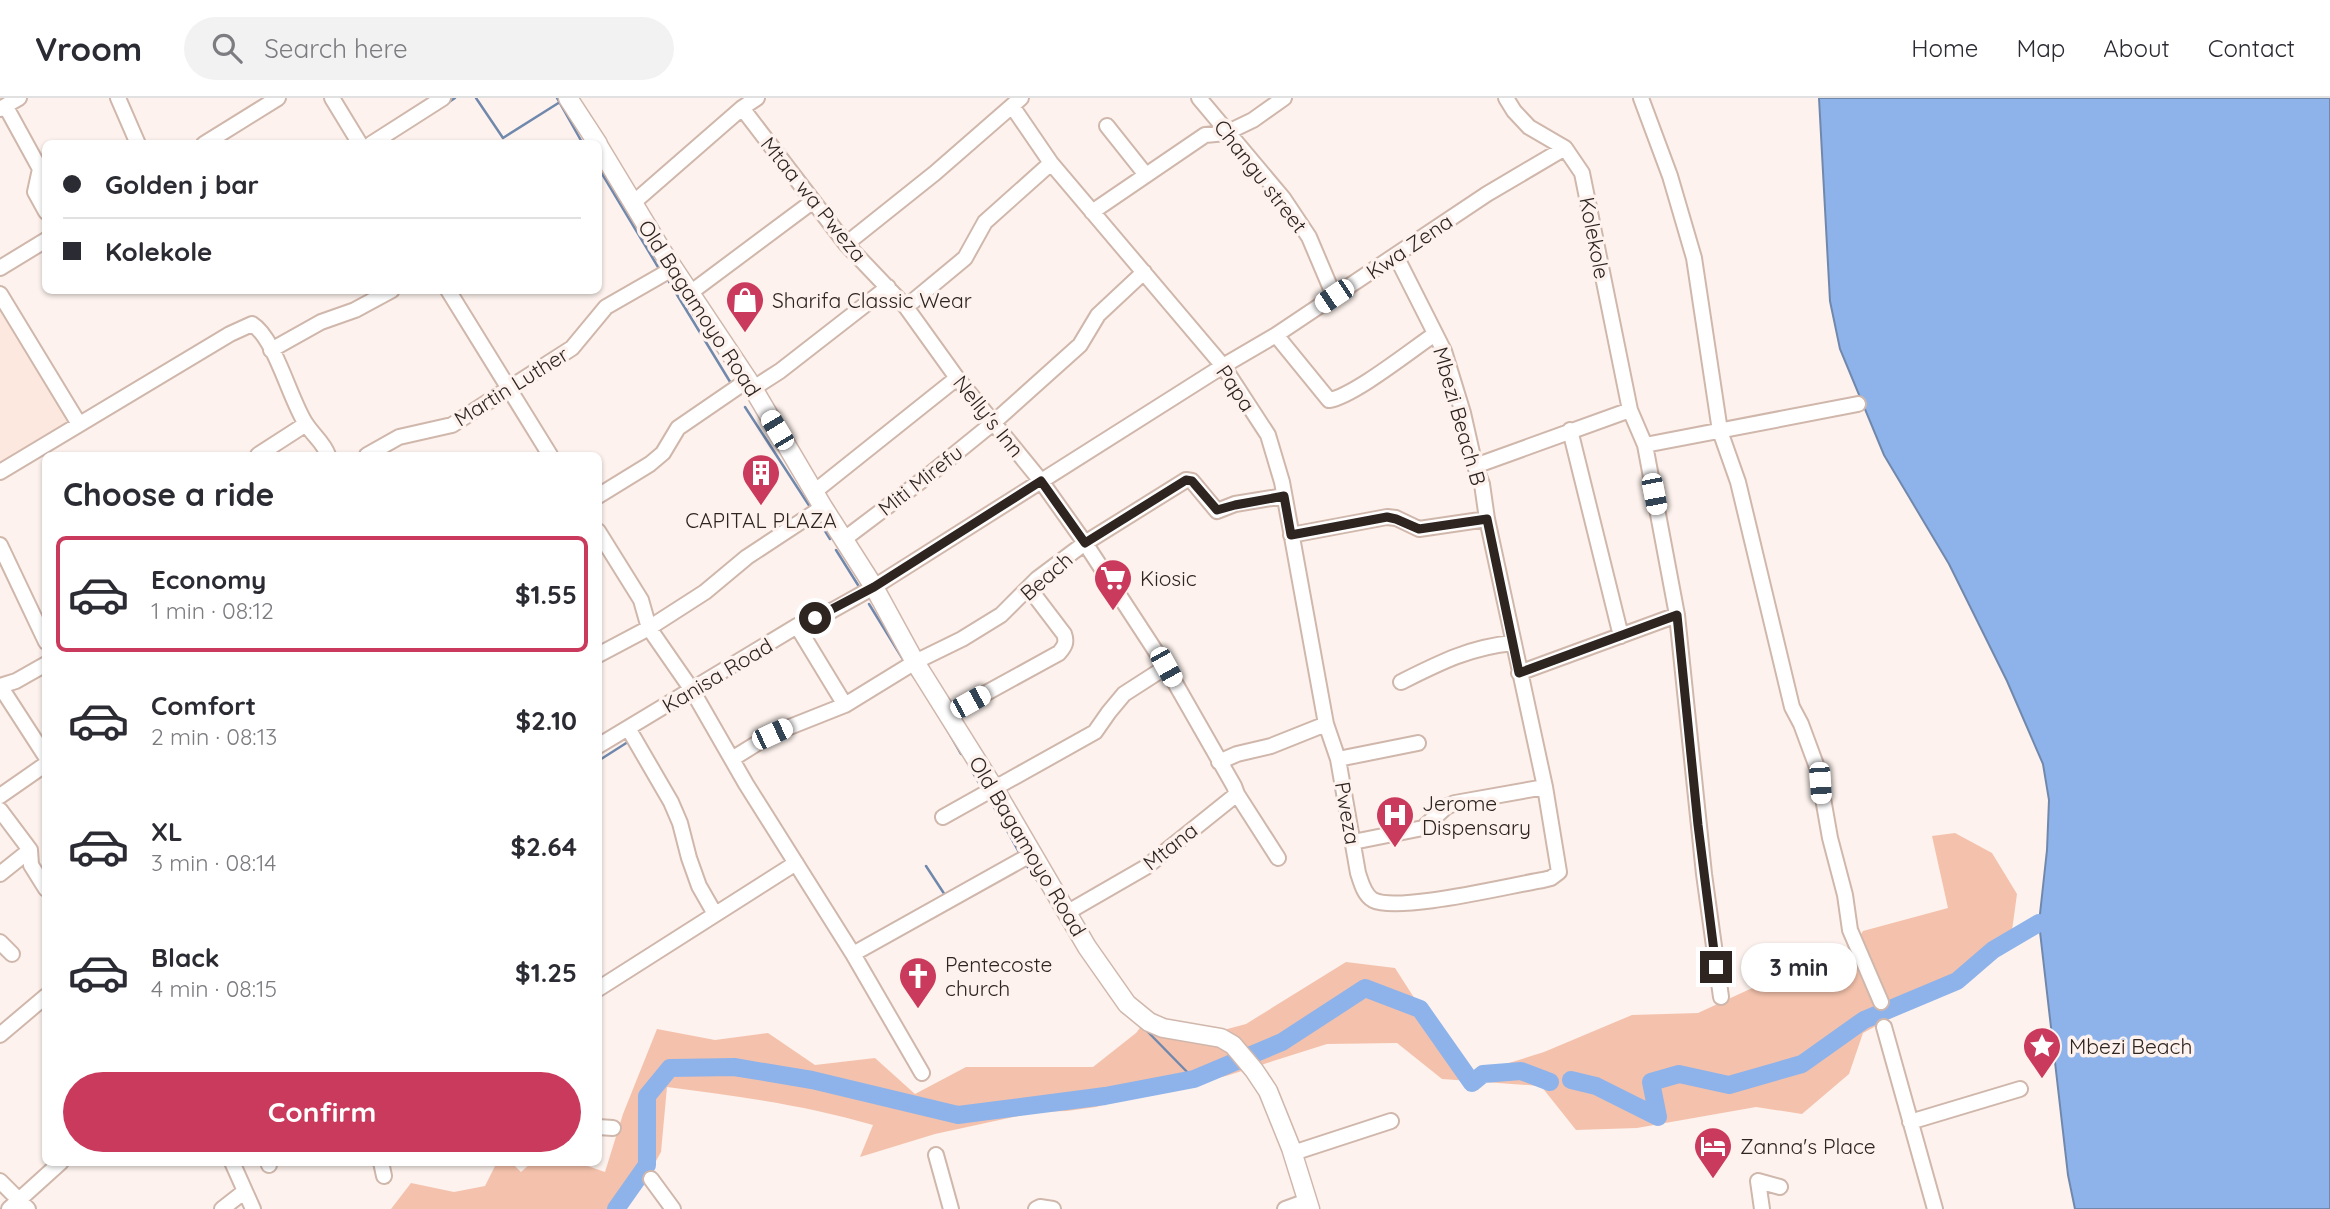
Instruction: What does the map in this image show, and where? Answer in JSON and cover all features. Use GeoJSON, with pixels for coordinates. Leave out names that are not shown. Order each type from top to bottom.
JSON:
{"type":"FeatureCollection","features":[{"type":"Feature","properties":{"kind":"main road","name":"Old Bagamoyo Road"},"geometry":{"type":"LineString","coordinates":[[568,98],[595,140]]}},
{"type":"Feature","properties":{"kind":"main road","name":"Old Bagamoyo Road"},"geometry":{"type":"LineString","coordinates":[[602,151],[750,384],[874,587],[915,662],[994,788],[1087,947],[1128,1004],[1149,1022],[1163,1028],[1221,1038],[1233,1045],[1268,1091],[1293,1153],[1308,1205]]}},
{"type":"Feature","properties":{"kind":"street"},"geometry":{"type":"LineString","coordinates":[[19,98],[3,108],[40,169],[35,192],[42,205]]}},
{"type":"Feature","properties":{"kind":"street"},"geometry":{"type":"LineString","coordinates":[[118,98],[136,140]]}},
{"type":"Feature","properties":{"kind":"street"},"geometry":{"type":"LineString","coordinates":[[210,140],[278,98]]}},
{"type":"Feature","properties":{"kind":"street"},"geometry":{"type":"LineString","coordinates":[[332,98],[358,140]]}},
{"type":"Feature","properties":{"kind":"street"},"geometry":{"type":"LineString","coordinates":[[377,140],[443,98]]}},
{"type":"Feature","properties":{"kind":"street"},"geometry":{"type":"LineString","coordinates":[[633,203],[757,98]]}},
{"type":"Feature","properties":{"kind":"street","name":"Changu street"},"geometry":{"type":"LineString","coordinates":[[1199,98],[1283,198],[1309,237],[1334,296]]}},
{"type":"Feature","properties":{"kind":"street"},"geometry":{"type":"LineString","coordinates":[[1092,212],[1205,135],[1226,133],[1253,120],[1284,98]]}},
{"type":"Feature","properties":{"kind":"street","name":"Kolekole"},"geometry":{"type":"LineString","coordinates":[[1506,98],[1529,127],[1564,148],[1582,173],[1630,410],[1645,445],[1677,615],[1704,874],[1721,998]]}},
{"type":"Feature","properties":{"kind":"street"},"geometry":{"type":"LineString","coordinates":[[1641,98],[1670,176],[1694,258],[1720,431],[1738,482],[1792,708],[1801,724],[1818,770],[1850,930],[1881,1002]]}},
{"type":"Feature","properties":{"kind":"street"},"geometry":{"type":"LineString","coordinates":[[846,244],[936,173],[1017,102]]}},
{"type":"Feature","properties":{"kind":"street","name":"Papa"},"geometry":{"type":"LineString","coordinates":[[1017,102],[1051,163],[1223,366],[1268,435],[1291,535]]}},
{"type":"Feature","properties":{"kind":"street","name":"Mtaa wa Pweza"},"geometry":{"type":"LineString","coordinates":[[743,108],[846,244],[888,287]]}},
{"type":"Feature","properties":{"kind":"street"},"geometry":{"type":"LineString","coordinates":[[1107,126],[1146,175]]}},
{"type":"Feature","properties":{"kind":"street","name":"Kwa Zena"},"geometry":{"type":"LineString","coordinates":[[874,587],[1276,335],[1487,194],[1564,148]]}},
{"type":"Feature","properties":{"kind":"street"},"geometry":{"type":"LineString","coordinates":[[906,307],[965,258],[985,222],[1051,163]]}},
{"type":"Feature","properties":{"kind":"street"},"geometry":{"type":"LineString","coordinates":[[690,293],[812,202]]}},
{"type":"Feature","properties":{"kind":"street"},"geometry":{"type":"LineString","coordinates":[[0,268],[42,242]]}},
{"type":"Feature","properties":{"kind":"street","name":"Mbezi Beach B"},"geometry":{"type":"LineString","coordinates":[[1396,256],[1444,351],[1482,484],[1519,673],[1545,787],[1559,872]]}},
{"type":"Feature","properties":{"kind":"street","name":"Martin Luther"},"geometry":{"type":"LineString","coordinates":[[372,452],[400,437],[452,425],[572,348],[606,307],[674,268]]}},
{"type":"Feature","properties":{"kind":"street","name":"Miti Mirefu"},"geometry":{"type":"LineString","coordinates":[[844,540],[993,423],[1080,345],[1098,316],[1144,272]]}},
{"type":"Feature","properties":{"kind":"street"},"geometry":{"type":"LineString","coordinates":[[602,494],[663,453],[678,428],[750,384],[780,371],[888,287]]}},
{"type":"Feature","properties":{"kind":"street","name":"Nelly's Inn"},"geometry":{"type":"LineString","coordinates":[[888,287],[906,307],[957,378],[1041,481],[1085,543],[1166,667],[1219,762]]}},
{"type":"Feature","properties":{"kind":"street"},"geometry":{"type":"LineString","coordinates":[[0,294],[79,424]]}},
{"type":"Feature","properties":{"kind":"street"},"geometry":{"type":"LineString","coordinates":[[271,350],[321,321],[355,310],[384,294]]}},
{"type":"Feature","properties":{"kind":"street"},"geometry":{"type":"LineString","coordinates":[[450,294],[548,452]]}},
{"type":"Feature","properties":{"kind":"street"},"geometry":{"type":"LineString","coordinates":[[0,472],[249,324],[258,328],[306,424],[327,452]]}},
{"type":"Feature","properties":{"kind":"street"},"geometry":{"type":"LineString","coordinates":[[1276,335],[1329,400],[1368,380],[1435,334]]}},
{"type":"Feature","properties":{"kind":"street"},"geometry":{"type":"LineString","coordinates":[[602,653],[649,628],[705,592],[818,499],[957,378]]}},
{"type":"Feature","properties":{"kind":"street"},"geometry":{"type":"LineString","coordinates":[[1645,445],[1858,404]]}},
{"type":"Feature","properties":{"kind":"street"},"geometry":{"type":"LineString","coordinates":[[1475,466],[1630,410]]}},
{"type":"Feature","properties":{"kind":"street"},"geometry":{"type":"LineString","coordinates":[[263,452],[306,424]]}},
{"type":"Feature","properties":{"kind":"street"},"geometry":{"type":"LineString","coordinates":[[1570,430],[1621,636]]}},
{"type":"Feature","properties":{"kind":"street","name":"Beach"},"geometry":{"type":"LineString","coordinates":[[732,759],[772,734],[845,705],[915,662],[962,639],[1002,615],[1029,588],[1085,543],[1186,480],[1192,481],[1217,510],[1284,496]]}},
{"type":"Feature","properties":{"kind":"street"},"geometry":{"type":"LineString","coordinates":[[1291,535],[1387,517],[1419,529],[1487,519]]}},
{"type":"Feature","properties":{"kind":"street","name":"Pweza"},"geometry":{"type":"LineString","coordinates":[[1291,535],[1326,724],[1338,759],[1363,889],[1372,900],[1408,904],[1543,880],[1559,872]]}},
{"type":"Feature","properties":{"kind":"street"},"geometry":{"type":"LineString","coordinates":[[602,537],[641,600],[649,628],[692,690],[853,954],[922,1073]]}},
{"type":"Feature","properties":{"kind":"street"},"geometry":{"type":"LineString","coordinates":[[0,545],[42,634]]}},
{"type":"Feature","properties":{"kind":"street","name":"Kanisa Road"},"geometry":{"type":"LineString","coordinates":[[602,744],[797,626],[834,610],[874,587]]}},
{"type":"Feature","properties":{"kind":"street"},"geometry":{"type":"LineString","coordinates":[[948,714],[1059,653],[1064,646],[1064,634],[1029,588]]}},
{"type":"Feature","properties":{"kind":"street"},"geometry":{"type":"LineString","coordinates":[[1519,673],[1677,615]]}},
{"type":"Feature","properties":{"kind":"street"},"geometry":{"type":"LineString","coordinates":[[797,626],[845,705]]}},
{"type":"Feature","properties":{"kind":"street"},"geometry":{"type":"LineString","coordinates":[[1401,682],[1452,656],[1474,649],[1513,643]]}},
{"type":"Feature","properties":{"kind":"street"},"geometry":{"type":"LineString","coordinates":[[42,666],[0,686],[42,751]]}},
{"type":"Feature","properties":{"kind":"street"},"geometry":{"type":"LineString","coordinates":[[943,817],[1095,732],[1124,694],[1166,667]]}},
{"type":"Feature","properties":{"kind":"street"},"geometry":{"type":"LineString","coordinates":[[1278,858],[1219,762],[1237,754],[1271,746],[1326,724]]}},
{"type":"Feature","properties":{"kind":"street"},"geometry":{"type":"LineString","coordinates":[[628,728],[671,802],[699,886],[715,914]]}},
{"type":"Feature","properties":{"kind":"street"},"geometry":{"type":"LineString","coordinates":[[1338,759],[1418,743]]}},
{"type":"Feature","properties":{"kind":"street"},"geometry":{"type":"LineString","coordinates":[[0,796],[42,767]]}},
{"type":"Feature","properties":{"kind":"street"},"geometry":{"type":"LineString","coordinates":[[1353,842],[1423,828],[1446,807],[1455,803],[1545,787]]}},
{"type":"Feature","properties":{"kind":"street","name":"Mtana"},"geometry":{"type":"LineString","coordinates":[[1068,912],[1146,867],[1237,794]]}},
{"type":"Feature","properties":{"kind":"street"},"geometry":{"type":"LineString","coordinates":[[0,810],[30,850],[31,865],[42,883]]}},
{"type":"Feature","properties":{"kind":"street"},"geometry":{"type":"LineString","coordinates":[[0,874],[30,850]]}},
{"type":"Feature","properties":{"kind":"street"},"geometry":{"type":"LineString","coordinates":[[853,954],[1032,854]]}},
{"type":"Feature","properties":{"kind":"street"},"geometry":{"type":"LineString","coordinates":[[602,986],[796,863]]}},
{"type":"Feature","properties":{"kind":"street"},"geometry":{"type":"LineString","coordinates":[[0,942],[12,954]]}},
{"type":"Feature","properties":{"kind":"street"},"geometry":{"type":"LineString","coordinates":[[0,1035],[42,999]]}},
{"type":"Feature","properties":{"kind":"street"},"geometry":{"type":"LineString","coordinates":[[1884,1027],[1936,1209]]}},
{"type":"Feature","properties":{"kind":"street"},"geometry":{"type":"LineString","coordinates":[[1910,1122],[2020,1089]]}},
{"type":"Feature","properties":{"kind":"street"},"geometry":{"type":"LineString","coordinates":[[1293,1153],[1391,1121]]}},
{"type":"Feature","properties":{"kind":"street"},"geometry":{"type":"LineString","coordinates":[[936,1155],[951,1209]]}},
{"type":"Feature","properties":{"kind":"street"},"geometry":{"type":"LineString","coordinates":[[0,1181],[19,1206],[57,1166]]}},
{"type":"Feature","properties":{"kind":"street"},"geometry":{"type":"LineString","coordinates":[[234,1166],[253,1209]]}},
{"type":"Feature","properties":{"kind":"street"},"geometry":{"type":"LineString","coordinates":[[651,1179],[673,1209]]}},
{"type":"Feature","properties":{"kind":"street"},"geometry":{"type":"LineString","coordinates":[[1762,1209],[1758,1181],[1780,1187]]}},
{"type":"Feature","properties":{"kind":"street"},"geometry":{"type":"LineString","coordinates":[[222,1209],[245,1191]]}},
{"type":"Feature","properties":{"kind":"street"},"geometry":{"type":"LineString","coordinates":[[1285,1209],[1308,1205]]}},
{"type":"Feature","properties":{"kind":"shaded area"},"geometry":{"type":"Polygon","coordinates":[[[0,311],[68,421],[0,462],[0,311]]]}},
{"type":"Feature","properties":{"kind":"shaded area"},"geometry":{"type":"Polygon","coordinates":[[[1955,833],[1992,853],[2017,894],[2010,945],[1961,981],[1863,1033],[1849,1074],[1802,1114],[1756,1107],[1637,1128],[1576,1130],[1541,1086],[1442,1079],[1397,1043],[1327,1044],[1226,1076],[1096,1107],[1037,1112],[935,1134],[860,1157],[873,1125],[796,1107],[667,1087],[661,1152],[641,1188],[623,1209],[391,1209],[411,1183],[454,1192],[485,1186],[495,1166],[515,1166],[521,1172],[528,1166],[588,1166],[605,1172],[623,1114],[657,1029],[715,1040],[768,1033],[815,1065],[875,1058],[915,1094],[966,1067],[1093,1067],[1136,1033],[1146,1020],[1205,1035],[1246,1024],[1346,962],[1395,968],[1463,1074],[1473,1079],[1496,1067],[1544,1052],[1632,1015],[1698,1013],[1774,978],[1842,964],[1863,931],[1948,908],[1932,836],[1955,833]]]}},
{"type":"Feature","properties":{"kind":"water"},"geometry":{"type":"Polygon","coordinates":[[[1819,98],[2330,98],[2330,1209],[2075,1209],[2068,1175],[2039,923],[2049,800],[2043,764],[2007,681],[1949,564],[1884,455],[1840,349],[1830,301],[1819,98]]]}},
{"type":"Feature","properties":{"kind":"waterway"},"geometry":{"type":"LineString","coordinates":[[446,104],[455,98]]}},
{"type":"Feature","properties":{"kind":"waterway"},"geometry":{"type":"LineString","coordinates":[[476,98],[503,138],[560,102]]}},
{"type":"Feature","properties":{"kind":"waterway"},"geometry":{"type":"LineString","coordinates":[[557,98],[581,140]]}},
{"type":"Feature","properties":{"kind":"waterway"},"geometry":{"type":"LineString","coordinates":[[602,174],[658,267]]}},
{"type":"Feature","properties":{"kind":"waterway"},"geometry":{"type":"LineString","coordinates":[[668,280],[732,385]]}},
{"type":"Feature","properties":{"kind":"waterway"},"geometry":{"type":"LineString","coordinates":[[745,407],[812,510]]}},
{"type":"Feature","properties":{"kind":"waterway"},"geometry":{"type":"LineString","coordinates":[[817,518],[830,539]]}},
{"type":"Feature","properties":{"kind":"waterway"},"geometry":{"type":"LineString","coordinates":[[836,550],[858,585]]}},
{"type":"Feature","properties":{"kind":"waterway"},"geometry":{"type":"LineString","coordinates":[[869,604],[904,661]]}},
{"type":"Feature","properties":{"kind":"waterway"},"geometry":{"type":"LineString","coordinates":[[909,670],[916,680]]}},
{"type":"Feature","properties":{"kind":"waterway"},"geometry":{"type":"LineString","coordinates":[[945,726],[961,754]]}},
{"type":"Feature","properties":{"kind":"waterway"},"geometry":{"type":"LineString","coordinates":[[602,758],[631,740]]}},
{"type":"Feature","properties":{"kind":"waterway"},"geometry":{"type":"LineString","coordinates":[[969,766],[982,788]]}},
{"type":"Feature","properties":{"kind":"waterway"},"geometry":{"type":"LineString","coordinates":[[989,798],[1020,854],[1018,855]]}},
{"type":"Feature","properties":{"kind":"waterway"},"geometry":{"type":"LineString","coordinates":[[926,866],[945,895]]}},
{"type":"Feature","properties":{"kind":"waterway"},"geometry":{"type":"LineString","coordinates":[[1027,866],[1041,886]]}},
{"type":"Feature","properties":{"kind":"waterway"},"geometry":{"type":"LineString","coordinates":[[1571,1080],[1596,1086],[1658,1117],[1651,1082],[1679,1074],[1729,1085],[1802,1064],[1864,1020],[1957,981],[1993,950],[2039,923]]}},
{"type":"Feature","properties":{"kind":"waterway"},"geometry":{"type":"LineString","coordinates":[[616,1209],[647,1165],[647,1096],[670,1068],[734,1067],[812,1080],[958,1115],[1105,1096],[1194,1079],[1282,1042],[1365,988],[1420,1009],[1472,1083],[1483,1074],[1521,1071],[1550,1082]]}},
{"type":"Feature","properties":{"kind":"waterway"},"geometry":{"type":"LineString","coordinates":[[1146,1030],[1194,1079]]}},
{"type":"Feature","properties":{"kind":"place","name":"Sharifa Classic Wear"},"geometry":{"type":"Point","coordinates":[745,334]}},
{"type":"Feature","properties":{"kind":"place","name":"CAPITAL PLAZA"},"geometry":{"type":"Point","coordinates":[761,507]}},
{"type":"Feature","properties":{"kind":"place","name":"Kiosic"},"geometry":{"type":"Point","coordinates":[1113,612]}},
{"type":"Feature","properties":{"kind":"place","name":"Jerome Dispensary"},"geometry":{"type":"Point","coordinates":[1395,849]}},
{"type":"Feature","properties":{"kind":"place","name":"Pentecoste church"},"geometry":{"type":"Point","coordinates":[918,1010]}},
{"type":"Feature","properties":{"kind":"place","name":"Mbezi Beach"},"geometry":{"type":"Point","coordinates":[2042,1080]}},
{"type":"Feature","properties":{"kind":"place","name":"Zanna's Place"},"geometry":{"type":"Point","coordinates":[1713,1180]}},
{"type":"Feature","properties":{"kind":"route"},"geometry":{"type":"LineString","coordinates":[[815,618],[874,587],[1041,481],[1085,543],[1186,480],[1192,481],[1217,510],[1284,496],[1291,535],[1387,517],[1419,529],[1487,519],[1519,673],[1677,615],[1698,825],[1716,967]]}}]}
